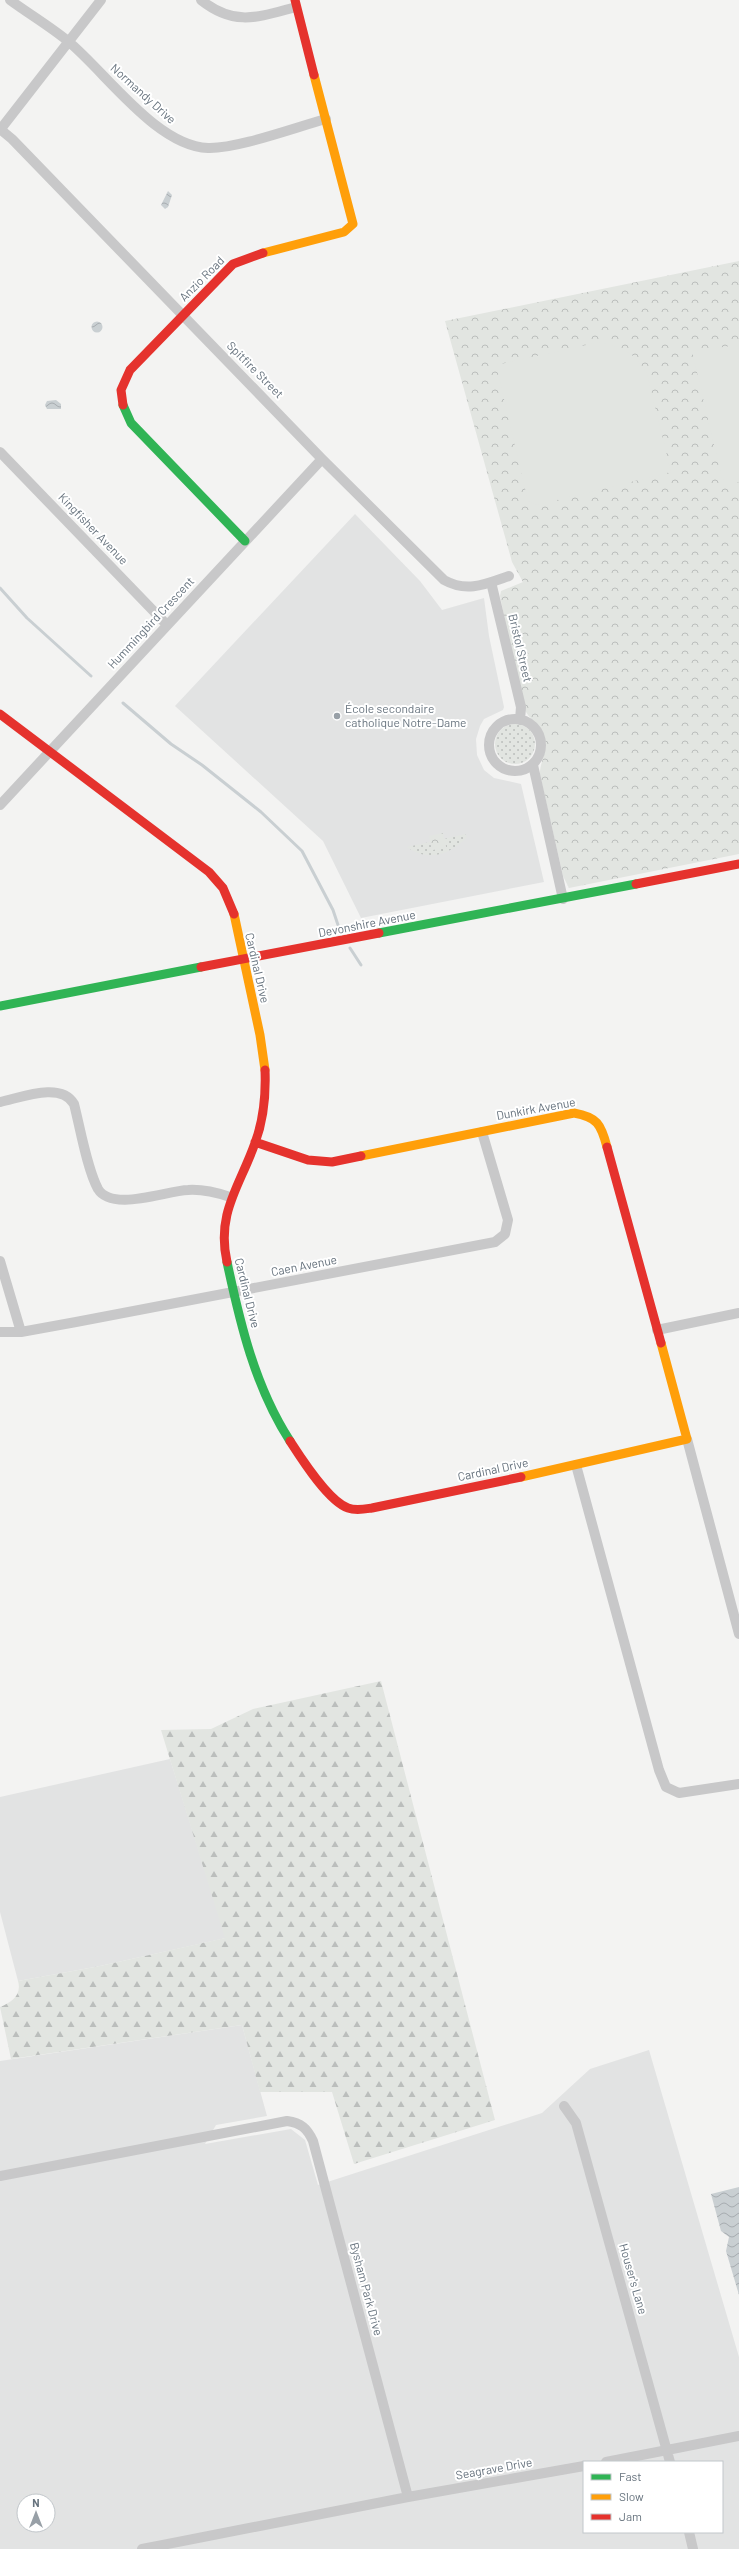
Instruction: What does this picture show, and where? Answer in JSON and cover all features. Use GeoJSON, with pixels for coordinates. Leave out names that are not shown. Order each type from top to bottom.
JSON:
{"type":"FeatureCollection","features":[{"type":"Feature","properties":{"kind":"street","name":"Normandy Drive"},"geometry":{"type":"LineString","coordinates":[[10,0],[69,42],[162,130],[194,146],[225,146],[326,120]]}},
{"type":"Feature","properties":{"kind":"street"},"geometry":{"type":"LineString","coordinates":[[0,130],[102,0]]}},
{"type":"Feature","properties":{"kind":"street"},"geometry":{"type":"LineString","coordinates":[[201,0],[221,14],[242,19],[295,3]]}},
{"type":"Feature","properties":{"kind":"street","name":"Anzio Road"},"geometry":{"type":"LineString","coordinates":[[245,541],[131,423],[122,405],[121,390],[125,377],[227,270],[241,260],[344,232],[351,228],[353,221],[295,3]]}},
{"type":"Feature","properties":{"kind":"street","name":"Spitfire Street"},"geometry":{"type":"LineString","coordinates":[[0,130],[12,139],[322,459],[444,580],[468,588],[509,576]]}},
{"type":"Feature","properties":{"kind":"street","name":"Kingfisher Avenue"},"geometry":{"type":"LineString","coordinates":[[0,452],[167,625]]}},
{"type":"Feature","properties":{"kind":"street","name":"Hummingbird Crescent"},"geometry":{"type":"LineString","coordinates":[[0,805],[322,459]]}},
{"type":"Feature","properties":{"kind":"street","name":"Bristol Street"},"geometry":{"type":"LineString","coordinates":[[491,582],[521,707],[520,720]]}},
{"type":"Feature","properties":{"kind":"street","name":"Cardinal Drive"},"geometry":{"type":"LineString","coordinates":[[0,714],[214,877],[227,899],[244,961],[265,1073],[264,1104],[255,1142],[230,1197],[222,1233],[233,1294],[254,1368],[269,1406],[306,1466],[341,1504],[349,1508],[358,1509],[386,1505],[576,1465],[687,1439]]}},
{"type":"Feature","properties":{"kind":"street"},"geometry":{"type":"LineString","coordinates":[[520,720],[534,727],[539,735],[540,752],[533,765],[518,771],[509,770],[494,760],[490,752],[491,734],[496,727],[504,722],[520,720]]}},
{"type":"Feature","properties":{"kind":"street"},"geometry":{"type":"LineString","coordinates":[[533,765],[563,899]]}},
{"type":"Feature","properties":{"kind":"street","name":"Devonshire Avenue"},"geometry":{"type":"LineString","coordinates":[[0,1006],[244,961],[739,864]]}},
{"type":"Feature","properties":{"kind":"street"},"geometry":{"type":"LineString","coordinates":[[0,1102],[54,1092],[68,1096],[74,1104],[95,1181],[102,1194],[110,1199],[122,1201],[178,1191],[198,1190],[230,1197]]}},
{"type":"Feature","properties":{"kind":"street","name":"Dunkirk Avenue"},"geometry":{"type":"LineString","coordinates":[[255,1142],[309,1160],[325,1162],[574,1113],[590,1116],[597,1122],[606,1142],[657,1330]]}},
{"type":"Feature","properties":{"kind":"street","name":"Caen Avenue"},"geometry":{"type":"LineString","coordinates":[[0,1332],[21,1332],[233,1294],[487,1244],[500,1240],[506,1234],[508,1220],[482,1132]]}},
{"type":"Feature","properties":{"kind":"street"},"geometry":{"type":"LineString","coordinates":[[0,1261],[21,1332]]}},
{"type":"Feature","properties":{"kind":"street"},"geometry":{"type":"LineString","coordinates":[[739,1313],[657,1330],[739,1634]]}},
{"type":"Feature","properties":{"kind":"street"},"geometry":{"type":"LineString","coordinates":[[576,1465],[659,1770],[666,1787],[679,1793],[739,1784]]}},
{"type":"Feature","properties":{"kind":"street","name":"Houser's Lane"},"geometry":{"type":"LineString","coordinates":[[564,2106],[576,2123],[670,2461]]}},
{"type":"Feature","properties":{"kind":"street","name":"Bysham Park Drive"},"geometry":{"type":"LineString","coordinates":[[0,2176],[287,2120],[298,2123],[308,2130],[313,2141],[408,2497]]}},
{"type":"Feature","properties":{"kind":"street"},"geometry":{"type":"LineString","coordinates":[[611,2461],[739,2436]]}},
{"type":"Feature","properties":{"kind":"street","name":"Seagrave Drive"},"geometry":{"type":"LineString","coordinates":[[408,2497],[583,2466]]}},
{"type":"Feature","properties":{"kind":"street"},"geometry":{"type":"LineString","coordinates":[[142,2549],[408,2497]]}},
{"type":"Feature","properties":{"kind":"street"},"geometry":{"type":"LineString","coordinates":[[688,2533],[693,2549]]}},
{"type":"Feature","properties":{"kind":"shaded area","name":"École secondaire catholique Notre-Dame"},"geometry":{"type":"Polygon","coordinates":[[[355,514],[420,581],[442,610],[484,598],[489,636],[504,707],[503,710],[484,719],[480,726],[476,739],[477,755],[484,770],[494,778],[521,784],[544,882],[361,918],[323,841],[175,706],[355,514]]]}},
{"type":"Feature","properties":{"kind":"shaded area"},"geometry":{"type":"Polygon","coordinates":[[[170,1759],[226,1938],[100,1966],[18,1981],[0,1912],[0,1797],[170,1759]]]}},
{"type":"Feature","properties":{"kind":"shaded area"},"geometry":{"type":"Polygon","coordinates":[[[242,2025],[267,2116],[216,2125],[205,2144],[291,2129],[305,2140],[318,2185],[542,2113],[590,2069],[649,2050],[739,2357],[739,2549],[0,2549],[0,2061],[242,2025]]]}},
{"type":"Feature","properties":{"kind":"green space"},"geometry":{"type":"Polygon","coordinates":[[[739,261],[739,854],[569,888],[563,876],[540,775],[546,744],[544,735],[525,710],[514,668],[500,596],[501,591],[523,582],[512,562],[445,321],[739,261]]]}},
{"type":"Feature","properties":{"kind":"green space"},"geometry":{"type":"Polygon","coordinates":[[[600,342],[616,346],[628,352],[638,361],[647,374],[671,472],[537,505],[528,501],[496,365],[600,342]]]}},
{"type":"Feature","properties":{"kind":"green space"},"geometry":{"type":"Polygon","coordinates":[[[739,345],[739,482],[732,484],[722,479],[692,351],[739,345]]]}},
{"type":"Feature","properties":{"kind":"green space"},"geometry":{"type":"Polygon","coordinates":[[[515,724],[523,726],[529,730],[533,736],[535,744],[533,752],[529,758],[523,762],[515,764],[507,762],[501,758],[497,752],[495,744],[497,736],[501,730],[507,726],[515,724]]]}},
{"type":"Feature","properties":{"kind":"green space"},"geometry":{"type":"Polygon","coordinates":[[[443,833],[446,847],[432,850],[429,836],[443,833]]]}},
{"type":"Feature","properties":{"kind":"green space"},"geometry":{"type":"Polygon","coordinates":[[[465,834],[467,837],[454,848],[439,854],[423,855],[407,847],[430,842],[432,850],[446,847],[444,839],[465,834]]]}},
{"type":"Feature","properties":{"kind":"green space"},"geometry":{"type":"Polygon","coordinates":[[[381,1681],[495,2120],[354,2164],[332,2092],[260,2092],[242,2025],[11,2059],[0,2007],[15,1997],[19,1990],[18,1981],[100,1966],[225,1938],[161,1730],[211,1729],[253,1709],[381,1681]]]}},
{"type":"Feature","properties":{"kind":"water"},"geometry":{"type":"Polygon","coordinates":[[[168,191],[172,195],[168,207],[165,209],[161,205],[168,191]]]}},
{"type":"Feature","properties":{"kind":"water"},"geometry":{"type":"Polygon","coordinates":[[[97,321],[101,323],[103,327],[101,331],[97,333],[93,331],[91,327],[93,323],[97,321]]]}},
{"type":"Feature","properties":{"kind":"water"},"geometry":{"type":"Polygon","coordinates":[[[56,400],[61,404],[61,409],[47,409],[45,405],[47,401],[56,400]]]}},
{"type":"Feature","properties":{"kind":"water"},"geometry":{"type":"Polygon","coordinates":[[[739,2187],[739,2295],[726,2251],[729,2237],[721,2231],[711,2194],[739,2187]]]}},
{"type":"Feature","properties":{"kind":"waterway"},"geometry":{"type":"LineString","coordinates":[[0,588],[27,618],[91,676]]}},
{"type":"Feature","properties":{"kind":"waterway"},"geometry":{"type":"LineString","coordinates":[[123,703],[171,744],[202,765],[261,812],[302,851],[333,910],[341,934]]}},
{"type":"Feature","properties":{"kind":"waterway"},"geometry":{"type":"LineString","coordinates":[[350,948],[361,965]]}},
{"type":"Feature","properties":{"kind":"traffic: fast"},"geometry":{"type":"LineString","coordinates":[[123,405],[131,423],[245,541]]}},
{"type":"Feature","properties":{"kind":"traffic: fast"},"geometry":{"type":"LineString","coordinates":[[379,933],[636,884]]}},
{"type":"Feature","properties":{"kind":"traffic: fast"},"geometry":{"type":"LineString","coordinates":[[0,1006],[201,967]]}},
{"type":"Feature","properties":{"kind":"traffic: fast"},"geometry":{"type":"LineString","coordinates":[[227,1262],[243,1331],[258,1377],[267,1399],[290,1441]]}},
{"type":"Feature","properties":{"kind":"traffic: slow"},"geometry":{"type":"LineString","coordinates":[[263,253],[344,232],[353,224],[314,75]]}},
{"type":"Feature","properties":{"kind":"traffic: slow"},"geometry":{"type":"LineString","coordinates":[[234,914],[260,1035],[265,1070]]}},
{"type":"Feature","properties":{"kind":"traffic: slow"},"geometry":{"type":"LineString","coordinates":[[361,1156],[574,1113],[593,1119],[597,1123],[603,1133],[607,1147]]}},
{"type":"Feature","properties":{"kind":"traffic: slow"},"geometry":{"type":"LineString","coordinates":[[521,1477],[687,1439],[661,1343]]}},
{"type":"Feature","properties":{"kind":"traffic: jam"},"geometry":{"type":"LineString","coordinates":[[295,0],[314,75]]}},
{"type":"Feature","properties":{"kind":"traffic: jam"},"geometry":{"type":"LineString","coordinates":[[123,405],[121,390],[130,370],[233,264],[263,253]]}},
{"type":"Feature","properties":{"kind":"traffic: jam"},"geometry":{"type":"LineString","coordinates":[[0,714],[209,872],[223,888],[234,914]]}},
{"type":"Feature","properties":{"kind":"traffic: jam"},"geometry":{"type":"LineString","coordinates":[[636,884],[739,864]]}},
{"type":"Feature","properties":{"kind":"traffic: jam"},"geometry":{"type":"LineString","coordinates":[[201,967],[379,933]]}},
{"type":"Feature","properties":{"kind":"traffic: jam"},"geometry":{"type":"LineString","coordinates":[[227,1262],[224,1245],[227,1214],[231,1200],[255,1143],[260,1125],[265,1098],[265,1070]]}},
{"type":"Feature","properties":{"kind":"traffic: jam"},"geometry":{"type":"LineString","coordinates":[[255,1142],[308,1160],[332,1162],[361,1156]]}},
{"type":"Feature","properties":{"kind":"traffic: jam"},"geometry":{"type":"LineString","coordinates":[[607,1147],[661,1343]]}},
{"type":"Feature","properties":{"kind":"traffic: jam"},"geometry":{"type":"LineString","coordinates":[[290,1441],[308,1468],[332,1497],[340,1504],[348,1508],[360,1510],[521,1477]]}},
{"type":"Feature","properties":{"kind":"place","name":"École secondaire catholique Notre-Dame"},"geometry":{"type":"Point","coordinates":[337,716]}}]}
